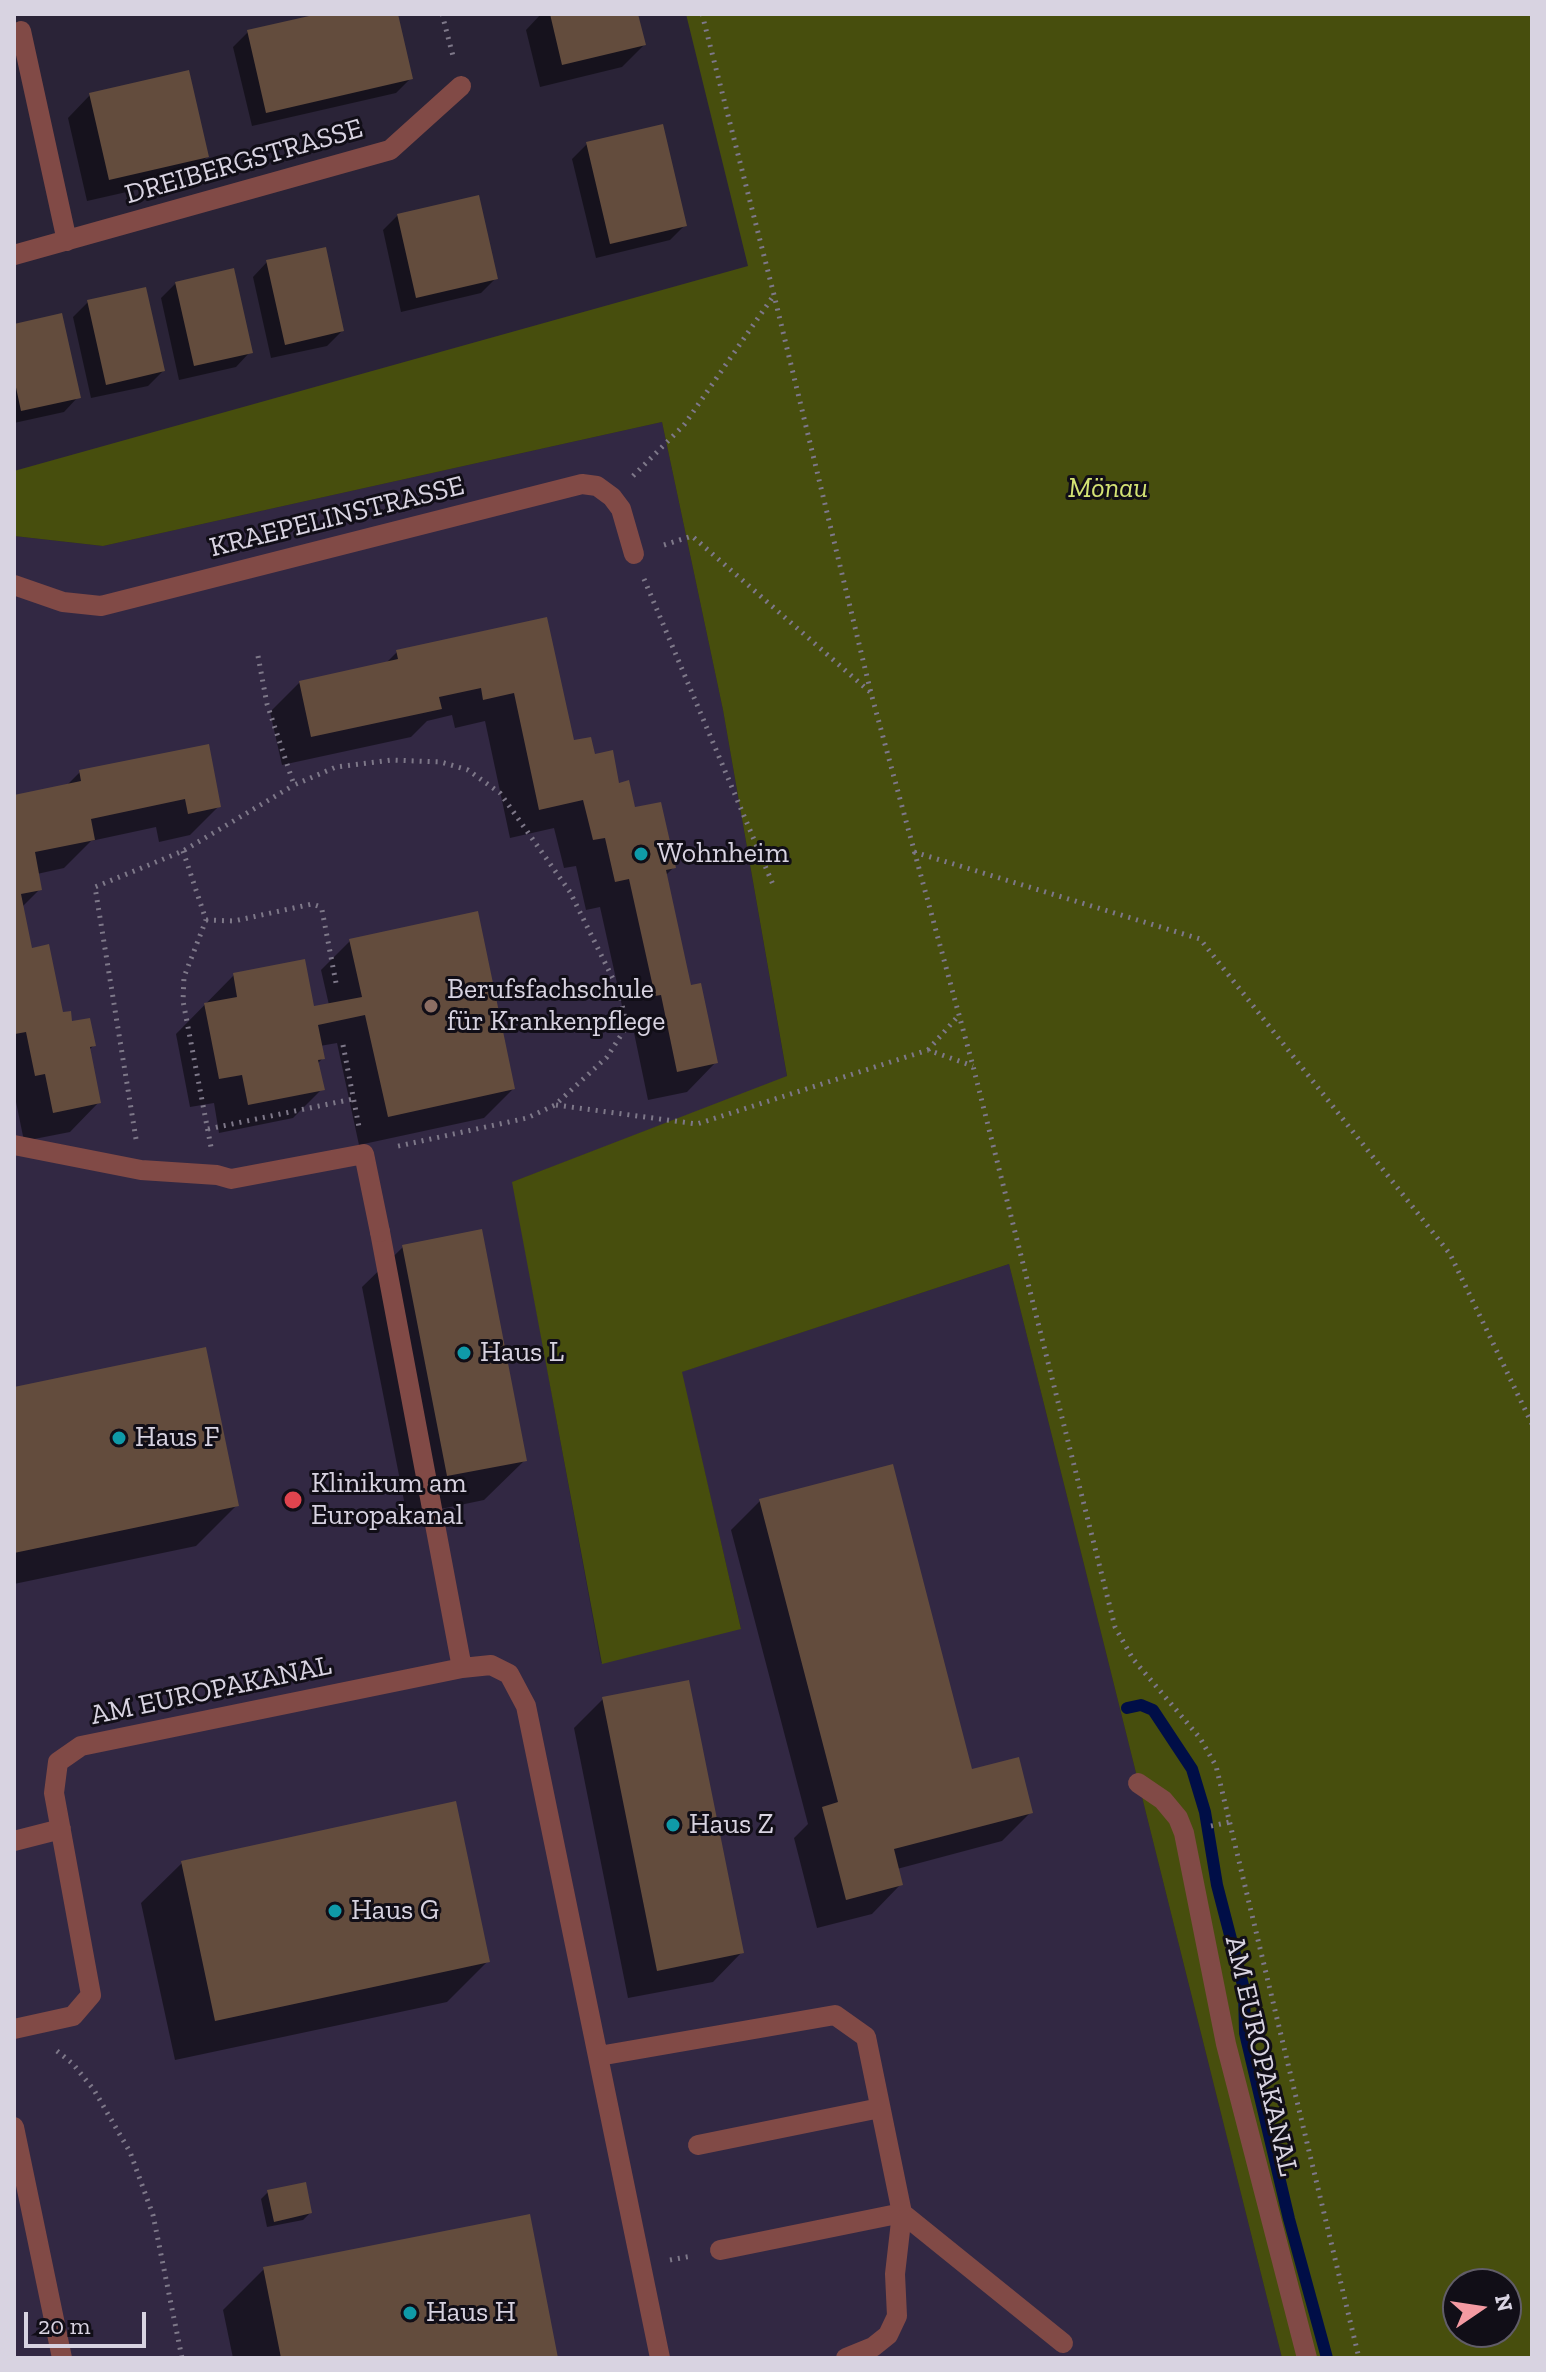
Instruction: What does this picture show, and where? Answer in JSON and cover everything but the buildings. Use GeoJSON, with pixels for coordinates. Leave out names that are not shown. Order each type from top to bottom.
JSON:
{"type":"FeatureCollection","features":[{"type":"Feature","properties":{"kind":"street"},"geometry":{"type":"LineString","coordinates":[[21,31],[67,241]]}},
{"type":"Feature","properties":{"kind":"street","name":"DREIBERGSTRASSE"},"geometry":{"type":"LineString","coordinates":[[14,255],[390,150],[461,86]]}},
{"type":"Feature","properties":{"kind":"street","name":"KRAEPELINSTRASSE"},"geometry":{"type":"LineString","coordinates":[[14,585],[63,602],[101,606],[582,484],[597,486],[612,497]]}},
{"type":"Feature","properties":{"kind":"street"},"geometry":{"type":"LineString","coordinates":[[612,497],[621,509],[634,554]]}},
{"type":"Feature","properties":{"kind":"street"},"geometry":{"type":"LineString","coordinates":[[14,1145],[141,1170],[217,1175],[231,1179],[364,1154],[462,1668]]}},
{"type":"Feature","properties":{"kind":"street","name":"AM EUROPAKANAL"},"geometry":{"type":"LineString","coordinates":[[14,2029],[73,2016],[91,1995],[54,1793],[58,1762],[81,1746],[462,1668],[491,1665],[509,1674],[526,1706],[660,2358]]}},
{"type":"Feature","properties":{"kind":"street","name":"AM EUROPAKANAL"},"geometry":{"type":"LineString","coordinates":[[1138,1783],[1163,1800],[1178,1818],[1184,1833],[1226,2044],[1307,2358]]}},
{"type":"Feature","properties":{"kind":"street"},"geometry":{"type":"LineString","coordinates":[[14,1841],[61,1829]]}},
{"type":"Feature","properties":{"kind":"street"},"geometry":{"type":"LineString","coordinates":[[599,2056],[835,2015],[866,2037],[902,2213],[895,2274],[897,2316],[888,2335],[873,2347],[846,2358]]}},
{"type":"Feature","properties":{"kind":"street"},"geometry":{"type":"LineString","coordinates":[[698,2145],[880,2108]]}},
{"type":"Feature","properties":{"kind":"street"},"geometry":{"type":"LineString","coordinates":[[14,2127],[62,2358]]}},
{"type":"Feature","properties":{"kind":"street"},"geometry":{"type":"LineString","coordinates":[[720,2250],[902,2213]]}},
{"type":"Feature","properties":{"kind":"street"},"geometry":{"type":"LineString","coordinates":[[902,2213],[1063,2343]]}},
{"type":"Feature","properties":{"kind":"path"},"geometry":{"type":"LineString","coordinates":[[442,14],[461,86]]}},
{"type":"Feature","properties":{"kind":"path"},"geometry":{"type":"LineString","coordinates":[[702,14],[871,693],[973,1066],[1115,1627],[1133,1659],[1200,1738],[1216,1766],[1359,2358]]}},
{"type":"Feature","properties":{"kind":"path"},"geometry":{"type":"LineString","coordinates":[[612,497],[684,425],[774,295]]}},
{"type":"Feature","properties":{"kind":"path"},"geometry":{"type":"LineString","coordinates":[[774,887],[634,554],[692,536],[871,693]]}},
{"type":"Feature","properties":{"kind":"path"},"geometry":{"type":"LineString","coordinates":[[258,656],[267,704],[294,785]]}},
{"type":"Feature","properties":{"kind":"path"},"geometry":{"type":"LineString","coordinates":[[141,1170],[95,887],[183,851],[294,785],[336,767],[404,760],[441,762],[468,770],[500,793],[570,892],[616,985],[624,1012],[625,1029],[607,1057],[555,1105],[527,1118],[364,1154],[343,1045]]}},
{"type":"Feature","properties":{"kind":"path"},"geometry":{"type":"LineString","coordinates":[[183,851],[206,920],[184,977],[183,1001],[217,1175]]}},
{"type":"Feature","properties":{"kind":"path"},"geometry":{"type":"LineString","coordinates":[[914,852],[1200,939],[1450,1254],[1532,1424]]}},
{"type":"Feature","properties":{"kind":"path"},"geometry":{"type":"LineString","coordinates":[[206,920],[234,921],[312,904],[318,906],[322,910],[336,983]]}},
{"type":"Feature","properties":{"kind":"path"},"geometry":{"type":"LineString","coordinates":[[555,1105],[697,1124],[928,1050],[959,1015]]}},
{"type":"Feature","properties":{"kind":"path"},"geometry":{"type":"LineString","coordinates":[[928,1050],[973,1066]]}},
{"type":"Feature","properties":{"kind":"path"},"geometry":{"type":"LineString","coordinates":[[208,1129],[353,1099]]}},
{"type":"Feature","properties":{"kind":"path"},"geometry":{"type":"LineString","coordinates":[[54,2049],[73,2064],[94,2090],[130,2152],[153,2215],[182,2358]]}},
{"type":"Feature","properties":{"kind":"path"},"geometry":{"type":"LineString","coordinates":[[642,2266],[720,2250]]}},
{"type":"Feature","properties":{"kind":"shaded area","name":"Klinikum am Europakanal"},"geometry":{"type":"Polygon","coordinates":[[[662,422],[723,710],[787,1077],[513,1182],[601,1663],[741,1628],[681,1372],[1009,1264],[1282,2358],[14,2358],[14,536],[103,546],[662,422]]]}},
{"type":"Feature","properties":{"kind":"green space","name":"Mönau"},"geometry":{"type":"Polygon","coordinates":[[[686,14],[1532,14],[1532,2358],[1282,2358],[1009,1264],[682,1372],[741,1629],[602,1664],[512,1182],[787,1076],[723,710],[662,422],[103,546],[14,536],[14,471],[748,266],[686,14]]]}},
{"type":"Feature","properties":{"kind":"waterway"},"geometry":{"type":"LineString","coordinates":[[1127,1708],[1141,1705],[1153,1710],[1192,1769],[1205,1812],[1217,1885],[1244,1989],[1245,2033],[1289,2219],[1327,2358]]}},
{"type":"Feature","properties":{"kind":"place","name":"Wohnheim"},"geometry":{"type":"Point","coordinates":[641,854]}},
{"type":"Feature","properties":{"kind":"place","name":"Berufsfachschule für Krankenpflege"},"geometry":{"type":"Point","coordinates":[431,1006]}},
{"type":"Feature","properties":{"kind":"place","name":"Haus L"},"geometry":{"type":"Point","coordinates":[464,1353]}},
{"type":"Feature","properties":{"kind":"place","name":"Haus F"},"geometry":{"type":"Point","coordinates":[119,1438]}},
{"type":"Feature","properties":{"kind":"place","name":"Klinikum am Europakanal"},"geometry":{"type":"Point","coordinates":[293,1500]}},
{"type":"Feature","properties":{"kind":"place","name":"Haus Z"},"geometry":{"type":"Point","coordinates":[673,1825]}},
{"type":"Feature","properties":{"kind":"place","name":"Haus G"},"geometry":{"type":"Point","coordinates":[335,1911]}},
{"type":"Feature","properties":{"kind":"place","name":"Haus H"},"geometry":{"type":"Point","coordinates":[410,2313]}}]}
